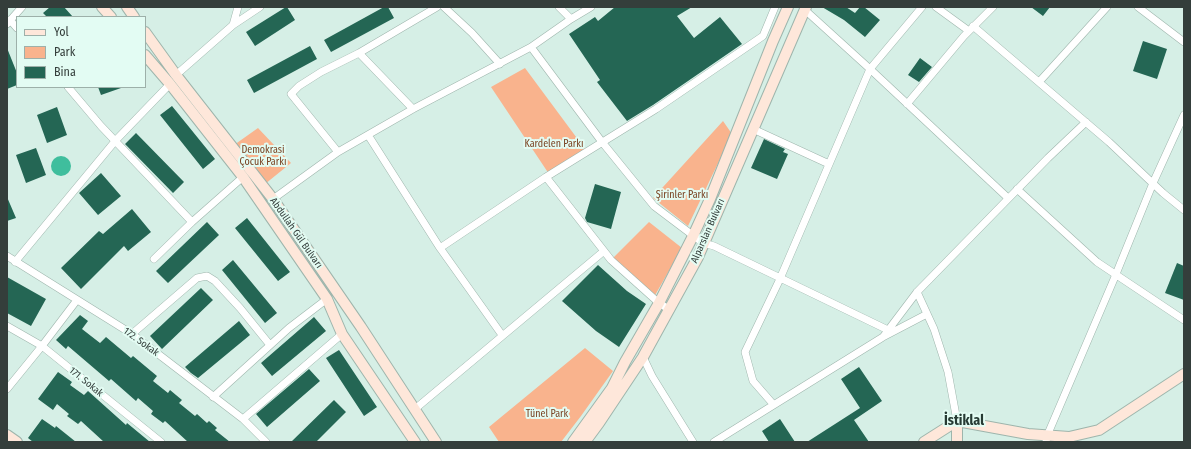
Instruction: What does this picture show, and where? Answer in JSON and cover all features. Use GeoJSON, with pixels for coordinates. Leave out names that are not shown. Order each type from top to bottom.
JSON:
{"type":"FeatureCollection","features":[{"type":"Feature","properties":{"kind":"main road"},"geometry":{"type":"LineString","coordinates":[[102,7],[110,16]]}},
{"type":"Feature","properties":{"kind":"main road"},"geometry":{"type":"LineString","coordinates":[[127,7],[133,16]]}},
{"type":"Feature","properties":{"kind":"main road","name":"Alparslan Bulvarı"},"geometry":{"type":"LineString","coordinates":[[573,442],[612,388],[625,362],[659,303],[693,236],[710,199],[773,40],[788,7]]}},
{"type":"Feature","properties":{"kind":"main road","name":"Alparslan Bulvarı"},"geometry":{"type":"LineString","coordinates":[[585,442],[643,358],[698,257],[805,9]]}},
{"type":"Feature","properties":{"kind":"main road","name":"Abdullah Gül Bulvarı"},"geometry":{"type":"LineString","coordinates":[[146,34],[173,79],[327,299],[342,334],[415,442]]}},
{"type":"Feature","properties":{"kind":"main road","name":"Abdullah Gül Bulvarı"},"geometry":{"type":"LineString","coordinates":[[146,56],[173,79],[273,199],[361,327],[436,442]]}},
{"type":"Feature","properties":{"kind":"main road"},"geometry":{"type":"LineString","coordinates":[[924,442],[957,421],[1047,439],[1070,440],[1099,430],[1184,374]]}},
{"type":"Feature","properties":{"kind":"main road"},"geometry":{"type":"LineString","coordinates":[[957,421],[958,442]]}},
{"type":"Feature","properties":{"kind":"main road"},"geometry":{"type":"LineString","coordinates":[[7,435],[17,442]]}},
{"type":"Feature","properties":{"kind":"street"},"geometry":{"type":"LineString","coordinates":[[9,22],[22,7]]}},
{"type":"Feature","properties":{"kind":"street"},"geometry":{"type":"LineString","coordinates":[[233,25],[238,7]]}},
{"type":"Feature","properties":{"kind":"street"},"geometry":{"type":"LineString","coordinates":[[15,262],[116,140],[173,79],[233,25],[260,7]]}},
{"type":"Feature","properties":{"kind":"street"},"geometry":{"type":"LineString","coordinates":[[338,152],[291,94],[299,86],[321,72],[359,53],[437,7]]}},
{"type":"Feature","properties":{"kind":"street"},"geometry":{"type":"LineString","coordinates":[[444,7],[472,33],[500,64]]}},
{"type":"Feature","properties":{"kind":"street"},"geometry":{"type":"LineString","coordinates":[[559,7],[571,19]]}},
{"type":"Feature","properties":{"kind":"street"},"geometry":{"type":"LineString","coordinates":[[273,199],[338,152],[413,109],[531,47],[591,7]]}},
{"type":"Feature","properties":{"kind":"street"},"geometry":{"type":"LineString","coordinates":[[440,248],[546,176],[656,109],[763,36],[775,7]]}},
{"type":"Feature","properties":{"kind":"street"},"geometry":{"type":"LineString","coordinates":[[773,404],[753,381],[745,352],[780,277],[870,69],[922,7]]}},
{"type":"Feature","properties":{"kind":"street"},"geometry":{"type":"LineString","coordinates":[[936,7],[971,29],[1039,82],[1109,142],[1184,210]]}},
{"type":"Feature","properties":{"kind":"street"},"geometry":{"type":"LineString","coordinates":[[907,104],[971,29],[993,7]]}},
{"type":"Feature","properties":{"kind":"street"},"geometry":{"type":"LineString","coordinates":[[1039,82],[1107,7]]}},
{"type":"Feature","properties":{"kind":"street"},"geometry":{"type":"LineString","coordinates":[[1138,7],[1184,42]]}},
{"type":"Feature","properties":{"kind":"street"},"geometry":{"type":"LineString","coordinates":[[805,9],[1008,198]]}},
{"type":"Feature","properties":{"kind":"street"},"geometry":{"type":"LineString","coordinates":[[763,36],[773,40]]}},
{"type":"Feature","properties":{"kind":"street"},"geometry":{"type":"LineString","coordinates":[[531,47],[602,142],[654,206],[703,243],[714,246],[780,277],[888,330]]}},
{"type":"Feature","properties":{"kind":"street"},"geometry":{"type":"LineString","coordinates":[[359,53],[413,109]]}},
{"type":"Feature","properties":{"kind":"street"},"geometry":{"type":"LineString","coordinates":[[69,88],[101,126],[116,140],[192,222]]}},
{"type":"Feature","properties":{"kind":"street"},"geometry":{"type":"LineString","coordinates":[[1047,439],[1153,183],[1184,115]]}},
{"type":"Feature","properties":{"kind":"street"},"geometry":{"type":"LineString","coordinates":[[883,337],[916,292],[1017,189],[1086,122]]}},
{"type":"Feature","properties":{"kind":"street"},"geometry":{"type":"LineString","coordinates":[[753,129],[829,164]]}},
{"type":"Feature","properties":{"kind":"street"},"geometry":{"type":"LineString","coordinates":[[368,135],[440,248],[502,335]]}},
{"type":"Feature","properties":{"kind":"street"},"geometry":{"type":"LineString","coordinates":[[546,176],[611,260],[659,303],[670,310]]}},
{"type":"Feature","properties":{"kind":"street"},"geometry":{"type":"LineString","coordinates":[[154,259],[192,222],[243,177]]}},
{"type":"Feature","properties":{"kind":"street"},"geometry":{"type":"LineString","coordinates":[[1017,189],[1097,262],[1184,320]]}},
{"type":"Feature","properties":{"kind":"street"},"geometry":{"type":"LineString","coordinates":[[415,409],[604,251]]}},
{"type":"Feature","properties":{"kind":"street","name":"172. Sokak"},"geometry":{"type":"LineString","coordinates":[[7,256],[132,334],[243,419],[266,442]]}},
{"type":"Feature","properties":{"kind":"street"},"geometry":{"type":"LineString","coordinates":[[132,334],[197,278],[206,276],[220,286],[270,345]]}},
{"type":"Feature","properties":{"kind":"street"},"geometry":{"type":"LineString","coordinates":[[916,292],[927,314],[948,372],[957,421]]}},
{"type":"Feature","properties":{"kind":"street"},"geometry":{"type":"LineString","coordinates":[[213,396],[289,328],[327,299]]}},
{"type":"Feature","properties":{"kind":"street"},"geometry":{"type":"LineString","coordinates":[[7,389],[77,300]]}},
{"type":"Feature","properties":{"kind":"street"},"geometry":{"type":"LineString","coordinates":[[714,442],[883,337],[927,314]]}},
{"type":"Feature","properties":{"kind":"street","name":"171. Sokak"},"geometry":{"type":"LineString","coordinates":[[7,326],[42,346],[161,442]]}},
{"type":"Feature","properties":{"kind":"street"},"geometry":{"type":"LineString","coordinates":[[243,419],[342,334]]}},
{"type":"Feature","properties":{"kind":"street"},"geometry":{"type":"LineString","coordinates":[[643,358],[652,376],[693,442]]}},
{"type":"Feature","properties":{"kind":"green space","name":"Kardelen Parkı"},"geometry":{"type":"Polygon","coordinates":[[[525,68],[585,149],[549,174],[491,87],[525,68]]]}},
{"type":"Feature","properties":{"kind":"green space","name":"Şirinler Parkı"},"geometry":{"type":"Polygon","coordinates":[[[723,121],[732,134],[688,226],[653,198],[723,121]]]}},
{"type":"Feature","properties":{"kind":"green space","name":"Demokrasi Çocuk Parkı"},"geometry":{"type":"Polygon","coordinates":[[[258,128],[291,163],[265,184],[234,145],[258,128]]]}},
{"type":"Feature","properties":{"kind":"green space"},"geometry":{"type":"Polygon","coordinates":[[[649,222],[682,248],[654,297],[611,260],[649,222]]]}},
{"type":"Feature","properties":{"kind":"green space","name":"Tünel Park"},"geometry":{"type":"Polygon","coordinates":[[[585,348],[613,371],[561,442],[499,442],[489,427],[585,348]]]}},
{"type":"Feature","properties":{"kind":"shaded area"},"geometry":{"type":"Polygon","coordinates":[[[61,156],[68,159],[71,166],[68,173],[61,176],[54,173],[51,166],[54,159],[61,156]]]}},
{"type":"Feature","properties":{"kind":"building"},"geometry":{"type":"Polygon","coordinates":[[[50,7],[64,7],[72,16],[46,16],[43,13],[50,7]]]}},
{"type":"Feature","properties":{"kind":"building"},"geometry":{"type":"Polygon","coordinates":[[[286,7],[295,20],[255,46],[246,32],[286,7]]]}},
{"type":"Feature","properties":{"kind":"building"},"geometry":{"type":"Polygon","coordinates":[[[384,7],[388,7],[394,18],[331,52],[324,40],[384,7]]]}},
{"type":"Feature","properties":{"kind":"building"},"geometry":{"type":"Polygon","coordinates":[[[615,7],[692,7],[677,16],[694,38],[720,17],[742,44],[627,121],[597,82],[600,80],[569,34],[595,17],[598,21],[615,7]]]}},
{"type":"Feature","properties":{"kind":"building"},"geometry":{"type":"Polygon","coordinates":[[[822,7],[846,7],[855,13],[860,7],[864,7],[880,20],[865,37],[844,20],[822,7]]]}},
{"type":"Feature","properties":{"kind":"building"},"geometry":{"type":"Polygon","coordinates":[[[1031,7],[1050,7],[1043,16],[1031,7]]]}},
{"type":"Feature","properties":{"kind":"building"},"geometry":{"type":"Polygon","coordinates":[[[1143,41],[1167,49],[1157,79],[1133,71],[1143,41]]]}},
{"type":"Feature","properties":{"kind":"building"},"geometry":{"type":"Polygon","coordinates":[[[310,46],[317,59],[254,93],[247,80],[310,46]]]}},
{"type":"Feature","properties":{"kind":"building"},"geometry":{"type":"Polygon","coordinates":[[[7,48],[16,70],[16,85],[7,89],[7,48]]]}},
{"type":"Feature","properties":{"kind":"building"},"geometry":{"type":"Polygon","coordinates":[[[920,58],[932,67],[919,82],[908,75],[920,58]]]}},
{"type":"Feature","properties":{"kind":"building"},"geometry":{"type":"Polygon","coordinates":[[[98,88],[121,88],[101,95],[98,88]]]}},
{"type":"Feature","properties":{"kind":"building"},"geometry":{"type":"Polygon","coordinates":[[[172,106],[215,159],[203,169],[160,115],[172,106]]]}},
{"type":"Feature","properties":{"kind":"building"},"geometry":{"type":"Polygon","coordinates":[[[57,107],[67,135],[47,143],[37,115],[57,107]]]}},
{"type":"Feature","properties":{"kind":"building"},"geometry":{"type":"Polygon","coordinates":[[[136,133],[184,182],[173,193],[125,144],[136,133]]]}},
{"type":"Feature","properties":{"kind":"building"},"geometry":{"type":"Polygon","coordinates":[[[764,139],[785,149],[783,152],[788,154],[777,179],[751,168],[764,139]]]}},
{"type":"Feature","properties":{"kind":"building"},"geometry":{"type":"Polygon","coordinates":[[[36,148],[46,175],[26,183],[16,155],[36,148]]]}},
{"type":"Feature","properties":{"kind":"building"},"geometry":{"type":"Polygon","coordinates":[[[101,173],[121,196],[98,215],[79,193],[101,173]]]}},
{"type":"Feature","properties":{"kind":"building"},"geometry":{"type":"Polygon","coordinates":[[[595,184],[621,192],[611,229],[587,222],[585,218],[595,184]]]}},
{"type":"Feature","properties":{"kind":"building"},"geometry":{"type":"Polygon","coordinates":[[[7,197],[16,218],[7,221],[7,197]]]}},
{"type":"Feature","properties":{"kind":"building"},"geometry":{"type":"Polygon","coordinates":[[[132,209],[151,232],[128,251],[124,246],[81,289],[61,268],[99,231],[103,234],[132,209]]]}},
{"type":"Feature","properties":{"kind":"building"},"geometry":{"type":"Polygon","coordinates":[[[247,218],[290,272],[278,281],[235,228],[247,218]]]}},
{"type":"Feature","properties":{"kind":"building"},"geometry":{"type":"Polygon","coordinates":[[[207,222],[219,235],[168,283],[156,271],[207,222]]]}},
{"type":"Feature","properties":{"kind":"building"},"geometry":{"type":"Polygon","coordinates":[[[233,260],[277,313],[265,323],[222,270],[233,260]]]}},
{"type":"Feature","properties":{"kind":"building"},"geometry":{"type":"Polygon","coordinates":[[[1177,263],[1184,266],[1184,300],[1165,293],[1177,263]]]}},
{"type":"Feature","properties":{"kind":"building"},"geometry":{"type":"Polygon","coordinates":[[[598,265],[627,291],[646,304],[619,347],[596,331],[562,301],[598,265]]]}},
{"type":"Feature","properties":{"kind":"building"},"geometry":{"type":"Polygon","coordinates":[[[7,277],[46,299],[31,326],[7,313],[7,277]]]}},
{"type":"Feature","properties":{"kind":"building"},"geometry":{"type":"Polygon","coordinates":[[[201,288],[213,300],[162,349],[150,336],[201,288]]]}},
{"type":"Feature","properties":{"kind":"building"},"geometry":{"type":"Polygon","coordinates":[[[80,315],[88,321],[82,329],[100,343],[106,337],[131,358],[133,356],[157,376],[153,381],[168,393],[170,390],[182,400],[179,403],[195,416],[197,414],[207,423],[209,421],[217,428],[215,430],[230,442],[188,442],[165,421],[163,423],[151,414],[153,411],[138,398],[136,401],[111,379],[109,381],[68,346],[66,349],[56,340],[80,315]]]}},
{"type":"Feature","properties":{"kind":"building"},"geometry":{"type":"Polygon","coordinates":[[[314,317],[326,331],[272,376],[261,363],[314,317]]]}},
{"type":"Feature","properties":{"kind":"building"},"geometry":{"type":"Polygon","coordinates":[[[239,321],[250,335],[198,378],[185,367],[239,321]]]}},
{"type":"Feature","properties":{"kind":"building"},"geometry":{"type":"Polygon","coordinates":[[[339,350],[377,407],[364,416],[326,358],[339,350]]]}},
{"type":"Feature","properties":{"kind":"building"},"geometry":{"type":"Polygon","coordinates":[[[859,367],[882,401],[854,420],[869,442],[807,442],[860,408],[841,379],[859,367]]]}},
{"type":"Feature","properties":{"kind":"building"},"geometry":{"type":"Polygon","coordinates":[[[309,369],[320,381],[267,427],[256,414],[309,369]]]}},
{"type":"Feature","properties":{"kind":"building"},"geometry":{"type":"Polygon","coordinates":[[[58,372],[72,382],[70,385],[84,395],[88,391],[126,425],[127,423],[150,442],[104,442],[81,421],[78,424],[67,416],[69,414],[57,404],[53,410],[38,399],[58,372]]]}},
{"type":"Feature","properties":{"kind":"building"},"geometry":{"type":"Polygon","coordinates":[[[334,400],[346,412],[316,442],[291,442],[334,400]]]}},
{"type":"Feature","properties":{"kind":"building"},"geometry":{"type":"Polygon","coordinates":[[[42,419],[55,428],[56,426],[76,442],[33,442],[28,438],[42,419]]]}},
{"type":"Feature","properties":{"kind":"building"},"geometry":{"type":"Polygon","coordinates":[[[780,419],[795,442],[769,442],[762,431],[780,419]]]}},
{"type":"Feature","properties":{"kind":"district","name":"İstiklal"},"geometry":{"type":"Point","coordinates":[964,421]}}]}
